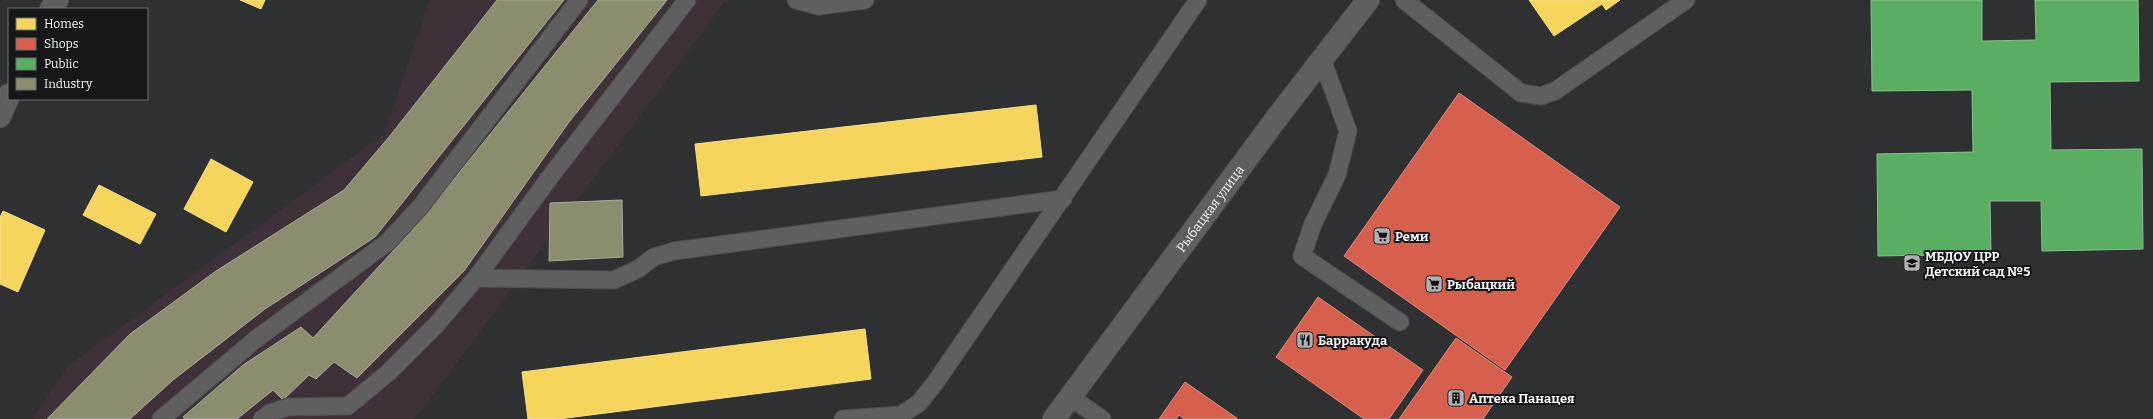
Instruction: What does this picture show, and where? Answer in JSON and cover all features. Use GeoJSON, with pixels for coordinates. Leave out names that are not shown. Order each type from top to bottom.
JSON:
{"type":"FeatureCollection","features":[{"type":"Feature","properties":{"kind":"main road","name":"Рыбацкая улица"},"geometry":{"type":"LineString","coordinates":[[1054,419],[1322,58],[1368,0]]}},
{"type":"Feature","properties":{"kind":"main road"},"geometry":{"type":"LineString","coordinates":[[0,116],[8,97]]}},
{"type":"Feature","properties":{"kind":"lane"},"geometry":{"type":"LineString","coordinates":[[161,419],[256,339],[388,242],[421,206],[579,0]]}},
{"type":"Feature","properties":{"kind":"lane"},"geometry":{"type":"LineString","coordinates":[[262,419],[270,413],[288,407],[348,406],[389,372],[436,325],[476,278],[553,173],[687,0]]}},
{"type":"Feature","properties":{"kind":"lane"},"geometry":{"type":"LineString","coordinates":[[796,0],[819,6],[865,0]]}},
{"type":"Feature","properties":{"kind":"lane"},"geometry":{"type":"LineString","coordinates":[[843,419],[901,415],[919,403],[936,383],[1198,0]]}},
{"type":"Feature","properties":{"kind":"lane"},"geometry":{"type":"LineString","coordinates":[[1404,0],[1521,93],[1541,96],[1555,91],[1686,0]]}},
{"type":"Feature","properties":{"kind":"lane"},"geometry":{"type":"LineString","coordinates":[[1322,58],[1348,131],[1337,175],[1312,224],[1302,256],[1400,322]]}},
{"type":"Feature","properties":{"kind":"lane"},"geometry":{"type":"LineString","coordinates":[[476,278],[614,280],[638,269],[654,257],[674,251],[1063,199]]}},
{"type":"Feature","properties":{"kind":"lane"},"geometry":{"type":"LineString","coordinates":[[1070,397],[1102,419]]}},
{"type":"Feature","properties":{"kind":"shaded area"},"geometry":{"type":"Polygon","coordinates":[[[430,0],[726,0],[415,419],[32,419],[68,366],[384,134],[430,0]]]}},
{"type":"Feature","properties":{"kind":"building: Homes"},"geometry":{"type":"Polygon","coordinates":[[[240,0],[265,0],[261,9],[240,0]]]}},
{"type":"Feature","properties":{"kind":"building: Homes"},"geometry":{"type":"Polygon","coordinates":[[[1529,0],[1620,0],[1606,10],[1602,4],[1554,36],[1529,0]]]}},
{"type":"Feature","properties":{"kind":"building: Homes"},"geometry":{"type":"Polygon","coordinates":[[[1036,105],[1042,157],[701,196],[695,144],[1036,105]]]}},
{"type":"Feature","properties":{"kind":"building: Homes"},"geometry":{"type":"Polygon","coordinates":[[[211,159],[253,182],[226,232],[184,209],[211,159]]]}},
{"type":"Feature","properties":{"kind":"building: Homes"},"geometry":{"type":"Polygon","coordinates":[[[99,185],[156,214],[140,244],[83,215],[99,185]]]}},
{"type":"Feature","properties":{"kind":"building: Homes"},"geometry":{"type":"Polygon","coordinates":[[[3,211],[45,230],[18,292],[0,284],[0,217],[3,211]]]}},
{"type":"Feature","properties":{"kind":"building: Homes"},"geometry":{"type":"Polygon","coordinates":[[[865,329],[871,379],[559,419],[528,419],[522,372],[865,329]]]}},
{"type":"Feature","properties":{"kind":"building: Shops"},"geometry":{"type":"Polygon","coordinates":[[[1459,93],[1620,207],[1505,370],[1344,256],[1459,93]]]}},
{"type":"Feature","properties":{"kind":"building: Shops"},"geometry":{"type":"Polygon","coordinates":[[[1318,297],[1423,370],[1389,419],[1364,419],[1276,357],[1318,297]]]}},
{"type":"Feature","properties":{"kind":"building: Shops","name":"Аптека Панацея"},"geometry":{"type":"Polygon","coordinates":[[[1456,338],[1512,377],[1483,419],[1399,419],[1456,338]]]}},
{"type":"Feature","properties":{"kind":"building: Shops"},"geometry":{"type":"Polygon","coordinates":[[[1185,382],[1238,419],[1184,419],[1179,415],[1176,419],[1159,419],[1185,382]]]}},
{"type":"Feature","properties":{"kind":"building: Public"},"geometry":{"type":"Polygon","coordinates":[[[1871,0],[1982,0],[1982,41],[2036,40],[2035,0],[2138,0],[2139,81],[2050,82],[2051,150],[2142,149],[2143,249],[2042,251],[2041,201],[1990,201],[1991,254],[1878,256],[1877,154],[1973,152],[1972,90],[1872,91],[1871,0]]]}},
{"type":"Feature","properties":{"kind":"building: Industry"},"geometry":{"type":"Polygon","coordinates":[[[497,0],[564,0],[375,237],[265,309],[173,380],[130,419],[47,419],[130,334],[216,271],[344,190],[389,137],[497,0]]]}},
{"type":"Feature","properties":{"kind":"building: Industry"},"geometry":{"type":"Polygon","coordinates":[[[598,0],[667,0],[569,122],[464,271],[357,378],[334,362],[316,379],[309,375],[283,400],[273,390],[237,419],[185,419],[183,417],[243,365],[301,327],[313,338],[417,225],[598,0]]]}},
{"type":"Feature","properties":{"kind":"building: Industry"},"geometry":{"type":"Polygon","coordinates":[[[622,200],[623,257],[549,261],[550,203],[622,200]]]}},
{"type":"Feature","properties":{"kind":"place","name":"Реми"},"geometry":{"type":"Point","coordinates":[1382,236]}},
{"type":"Feature","properties":{"kind":"place","name":"МБДОУ ЦРР Детский сад №5"},"geometry":{"type":"Point","coordinates":[1912,263]}},
{"type":"Feature","properties":{"kind":"place","name":"Рыбацкий"},"geometry":{"type":"Point","coordinates":[1434,284]}},
{"type":"Feature","properties":{"kind":"place","name":"Барракуда"},"geometry":{"type":"Point","coordinates":[1305,340]}},
{"type":"Feature","properties":{"kind":"place","name":"Аптека Панацея"},"geometry":{"type":"Point","coordinates":[1456,398]}}]}
